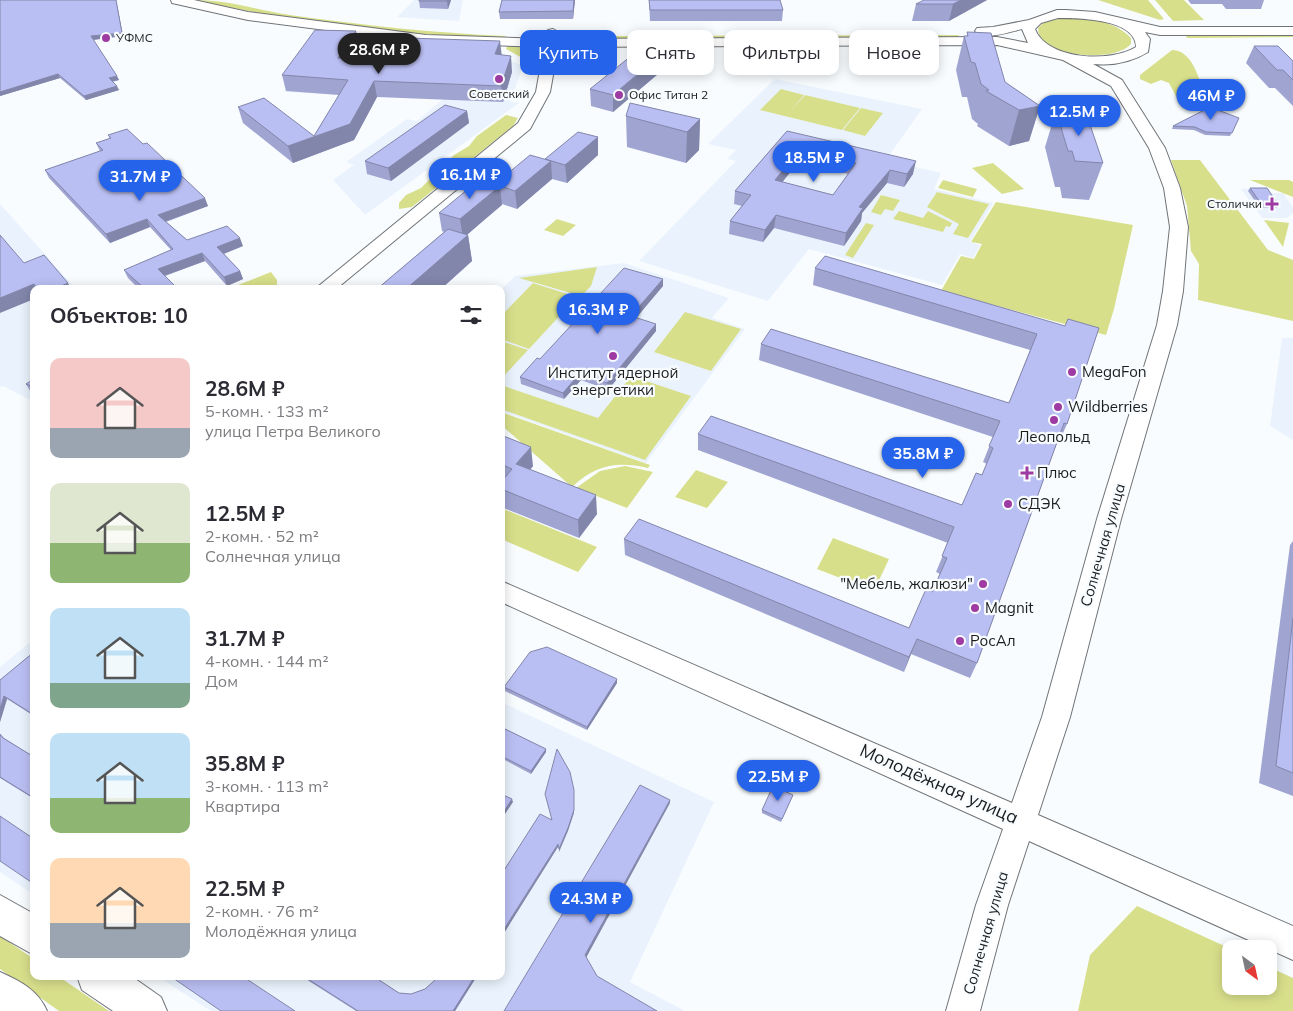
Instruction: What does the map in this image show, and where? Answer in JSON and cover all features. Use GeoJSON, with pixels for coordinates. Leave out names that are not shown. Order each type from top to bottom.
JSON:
{"type":"FeatureCollection","features":[{"type":"Feature","properties":{"kind":"main road"},"geometry":{"type":"LineString","coordinates":[[0,914],[30,933]]}},
{"type":"Feature","properties":{"kind":"main road"},"geometry":{"type":"LineString","coordinates":[[102,980],[147,1011]]}},
{"type":"Feature","properties":{"kind":"main road"},"geometry":{"type":"LineString","coordinates":[[0,992],[27,1011]]}},
{"type":"Feature","properties":{"kind":"street"},"geometry":{"type":"LineString","coordinates":[[177,0],[248,16],[387,35],[426,39],[520,38]]}},
{"type":"Feature","properties":{"kind":"street"},"geometry":{"type":"LineString","coordinates":[[231,0],[272,10],[381,25],[520,36]]}},
{"type":"Feature","properties":{"kind":"street"},"geometry":{"type":"LineString","coordinates":[[1052,52],[1031,39],[1028,32],[1053,0]]}},
{"type":"Feature","properties":{"kind":"street"},"geometry":{"type":"LineString","coordinates":[[1067,1],[1099,16],[1121,23],[1160,31],[1293,31]]}},
{"type":"Feature","properties":{"kind":"street"},"geometry":{"type":"LineString","coordinates":[[617,37],[993,31],[1067,13],[1099,16]]}},
{"type":"Feature","properties":{"kind":"street"},"geometry":{"type":"LineString","coordinates":[[1066,56],[1117,83],[1144,40],[1140,35],[1121,23]]}},
{"type":"Feature","properties":{"kind":"street"},"geometry":{"type":"LineString","coordinates":[[617,38],[997,41],[1066,56],[1102,61],[1137,53],[1167,40],[1293,40]]}},
{"type":"Feature","properties":{"kind":"street"},"geometry":{"type":"LineString","coordinates":[[329,285],[524,126],[538,105],[546,75]]}},
{"type":"Feature","properties":{"kind":"street","name":"Солнечная улица"},"geometry":{"type":"LineString","coordinates":[[963,1011],[992,905],[1056,718],[1112,510],[1167,326],[1173,291],[1179,227],[1172,188],[1157,148],[1117,83]]}},
{"type":"Feature","properties":{"kind":"street","name":"Молодёжная улица"},"geometry":{"type":"LineString","coordinates":[[505,593],[1293,943]]}},
{"type":"Feature","properties":{"kind":"shaded area"},"geometry":{"type":"Polygon","coordinates":[[[414,0],[463,0],[459,21],[397,17],[414,0]]]}},
{"type":"Feature","properties":{"kind":"shaded area"},"geometry":{"type":"Polygon","coordinates":[[[318,42],[341,42],[429,52],[498,55],[520,65],[520,74],[510,102],[519,103],[365,215],[333,180],[354,165],[346,162],[407,119],[417,121],[443,99],[284,92],[318,42]]]}},
{"type":"Feature","properties":{"kind":"shaded area"},"geometry":{"type":"Polygon","coordinates":[[[775,79],[922,109],[886,160],[941,173],[934,189],[993,203],[970,242],[980,245],[973,258],[960,254],[942,285],[809,249],[768,301],[639,261],[736,161],[727,159],[736,150],[708,144],[775,79]]]}},
{"type":"Feature","properties":{"kind":"shaded area"},"geometry":{"type":"Polygon","coordinates":[[[1241,189],[1266,189],[1269,193],[1283,193],[1293,207],[1293,213],[1287,218],[1262,218],[1241,189]]]}},
{"type":"Feature","properties":{"kind":"shaded area"},"geometry":{"type":"Polygon","coordinates":[[[0,204],[72,285],[30,285],[30,400],[3,386],[0,387],[0,204]]]}},
{"type":"Feature","properties":{"kind":"shaded area","name":"Институт ядерной энергетики"},"geometry":{"type":"Polygon","coordinates":[[[624,263],[729,298],[712,318],[745,329],[646,463],[505,412],[505,286],[515,276],[624,263]]]}},
{"type":"Feature","properties":{"kind":"shaded area"},"geometry":{"type":"Polygon","coordinates":[[[1282,338],[1293,338],[1293,440],[1270,426],[1282,338]]]}},
{"type":"Feature","properties":{"kind":"shaded area"},"geometry":{"type":"Polygon","coordinates":[[[30,642],[30,892],[0,872],[0,667],[30,642]]]}},
{"type":"Feature","properties":{"kind":"shaded area"},"geometry":{"type":"Polygon","coordinates":[[[505,704],[714,802],[630,982],[685,1011],[211,1011],[163,980],[505,980],[505,704]]]}},
{"type":"Feature","properties":{"kind":"green space"},"geometry":{"type":"Polygon","coordinates":[[[196,0],[208,0],[290,15],[371,25],[506,36],[504,38],[465,37],[349,27],[311,22],[196,0]]]}},
{"type":"Feature","properties":{"kind":"green space"},"geometry":{"type":"Polygon","coordinates":[[[1098,0],[1148,0],[1164,19],[1160,20],[1098,0]]]}},
{"type":"Feature","properties":{"kind":"green space"},"geometry":{"type":"Polygon","coordinates":[[[1155,0],[1184,0],[1204,20],[1173,21],[1155,0]]]}},
{"type":"Feature","properties":{"kind":"green space"},"geometry":{"type":"Polygon","coordinates":[[[1068,17],[1110,24],[1131,38],[1131,44],[1122,50],[1110,54],[1078,54],[1050,46],[1041,38],[1038,28],[1044,22],[1068,17]]]}},
{"type":"Feature","properties":{"kind":"green space"},"geometry":{"type":"Polygon","coordinates":[[[1185,34],[1293,34],[1293,37],[1187,38],[1185,34]]]}},
{"type":"Feature","properties":{"kind":"green space"},"geometry":{"type":"Polygon","coordinates":[[[839,35],[849,35],[849,38],[839,38],[839,35]]]}},
{"type":"Feature","properties":{"kind":"green space"},"geometry":{"type":"Polygon","coordinates":[[[939,35],[958,35],[959,37],[939,37],[939,35]]]}},
{"type":"Feature","properties":{"kind":"green space"},"geometry":{"type":"Polygon","coordinates":[[[617,36],[627,36],[627,40],[617,40],[617,36]]]}},
{"type":"Feature","properties":{"kind":"green space"},"geometry":{"type":"Polygon","coordinates":[[[714,36],[724,36],[724,39],[714,39],[714,36]]]}},
{"type":"Feature","properties":{"kind":"green space"},"geometry":{"type":"Polygon","coordinates":[[[508,45],[520,46],[520,57],[506,49],[508,45]]]}},
{"type":"Feature","properties":{"kind":"green space"},"geometry":{"type":"Polygon","coordinates":[[[1172,50],[1180,52],[1191,62],[1208,102],[1179,102],[1169,83],[1161,80],[1151,84],[1140,79],[1140,75],[1172,50]]]}},
{"type":"Feature","properties":{"kind":"green space"},"geometry":{"type":"Polygon","coordinates":[[[781,89],[804,95],[789,112],[805,95],[860,108],[842,130],[760,110],[781,89]]]}},
{"type":"Feature","properties":{"kind":"green space"},"geometry":{"type":"Polygon","coordinates":[[[861,108],[883,113],[865,136],[843,130],[861,108]]]}},
{"type":"Feature","properties":{"kind":"green space"},"geometry":{"type":"Polygon","coordinates":[[[506,115],[518,118],[513,126],[412,207],[399,209],[399,203],[406,195],[421,188],[454,155],[469,146],[477,136],[506,115]]]}},
{"type":"Feature","properties":{"kind":"green space"},"geometry":{"type":"Polygon","coordinates":[[[1171,160],[1200,160],[1268,250],[1293,260],[1293,321],[1198,300],[1199,264],[1191,251],[1187,206],[1171,160]]]}},
{"type":"Feature","properties":{"kind":"green space"},"geometry":{"type":"Polygon","coordinates":[[[993,163],[1024,189],[1002,194],[972,168],[993,163]]]}},
{"type":"Feature","properties":{"kind":"green space"},"geometry":{"type":"Polygon","coordinates":[[[943,180],[977,189],[973,197],[938,188],[943,180]]]}},
{"type":"Feature","properties":{"kind":"green space"},"geometry":{"type":"Polygon","coordinates":[[[1250,180],[1289,180],[1293,182],[1293,197],[1250,180]]]}},
{"type":"Feature","properties":{"kind":"green space"},"geometry":{"type":"Polygon","coordinates":[[[937,192],[989,204],[968,238],[953,234],[959,224],[927,207],[937,192]]]}},
{"type":"Feature","properties":{"kind":"green space"},"geometry":{"type":"Polygon","coordinates":[[[881,195],[900,200],[893,211],[885,209],[881,215],[871,212],[881,195]]]}},
{"type":"Feature","properties":{"kind":"green space"},"geometry":{"type":"Polygon","coordinates":[[[996,202],[1133,225],[1114,309],[1106,335],[941,291],[961,256],[974,259],[982,244],[971,242],[996,202]]]}},
{"type":"Feature","properties":{"kind":"green space"},"geometry":{"type":"Polygon","coordinates":[[[899,211],[923,218],[928,211],[952,223],[950,227],[946,226],[943,232],[893,219],[899,211]]]}},
{"type":"Feature","properties":{"kind":"green space"},"geometry":{"type":"Polygon","coordinates":[[[557,219],[576,225],[563,236],[544,230],[557,219]]]}},
{"type":"Feature","properties":{"kind":"green space"},"geometry":{"type":"Polygon","coordinates":[[[1264,220],[1289,223],[1283,247],[1264,220]]]}},
{"type":"Feature","properties":{"kind":"green space"},"geometry":{"type":"Polygon","coordinates":[[[866,223],[874,225],[853,258],[845,255],[866,223]]]}},
{"type":"Feature","properties":{"kind":"green space"},"geometry":{"type":"Polygon","coordinates":[[[597,267],[591,286],[581,296],[519,278],[597,267]]]}},
{"type":"Feature","properties":{"kind":"green space"},"geometry":{"type":"Polygon","coordinates":[[[271,272],[277,280],[277,285],[238,285],[271,272]]]}},
{"type":"Feature","properties":{"kind":"green space"},"geometry":{"type":"Polygon","coordinates":[[[533,283],[577,297],[529,349],[505,340],[505,312],[533,283]]]}},
{"type":"Feature","properties":{"kind":"green space"},"geometry":{"type":"Polygon","coordinates":[[[685,312],[741,329],[711,371],[654,352],[685,312]]]}},
{"type":"Feature","properties":{"kind":"green space"},"geometry":{"type":"Polygon","coordinates":[[[505,342],[528,350],[505,375],[505,342]]]}},
{"type":"Feature","properties":{"kind":"green space"},"geometry":{"type":"Polygon","coordinates":[[[631,376],[691,396],[645,460],[505,410],[505,386],[598,418],[631,376]]]}},
{"type":"Feature","properties":{"kind":"green space"},"geometry":{"type":"Polygon","coordinates":[[[505,413],[650,465],[648,468],[616,465],[598,469],[572,487],[505,428],[505,413]]]}},
{"type":"Feature","properties":{"kind":"green space"},"geometry":{"type":"Polygon","coordinates":[[[625,466],[653,472],[627,508],[576,488],[600,471],[625,466]]]}},
{"type":"Feature","properties":{"kind":"green space"},"geometry":{"type":"Polygon","coordinates":[[[696,470],[728,482],[707,508],[675,497],[696,470]]]}},
{"type":"Feature","properties":{"kind":"green space"},"geometry":{"type":"Polygon","coordinates":[[[505,510],[597,547],[578,572],[505,541],[505,510]]]}},
{"type":"Feature","properties":{"kind":"green space"},"geometry":{"type":"Polygon","coordinates":[[[833,538],[889,559],[874,591],[817,569],[833,538]]]}},
{"type":"Feature","properties":{"kind":"green space"},"geometry":{"type":"Polygon","coordinates":[[[1137,906],[1222,945],[1222,995],[1278,995],[1278,971],[1293,978],[1293,1011],[1078,1011],[1090,955],[1137,906]]]}},
{"type":"Feature","properties":{"kind":"green space"},"geometry":{"type":"Polygon","coordinates":[[[0,936],[30,956],[30,980],[64,980],[109,1011],[59,1011],[0,969],[0,936]]]}},
{"type":"Feature","properties":{"kind":"building"},"geometry":{"type":"Polygon","coordinates":[[[0,0],[116,0],[122,33],[91,36],[117,76],[109,78],[117,86],[84,96],[58,74],[0,92],[0,0]]]}},
{"type":"Feature","properties":{"kind":"building"},"geometry":{"type":"Polygon","coordinates":[[[447,0],[447,1],[419,1],[447,0]]]}},
{"type":"Feature","properties":{"kind":"building"},"geometry":{"type":"Polygon","coordinates":[[[502,0],[574,0],[573,11],[499,12],[502,0]]]}},
{"type":"Feature","properties":{"kind":"building"},"geometry":{"type":"Polygon","coordinates":[[[649,0],[780,0],[783,10],[650,10],[649,0]]]}},
{"type":"Feature","properties":{"kind":"building"},"geometry":{"type":"Polygon","coordinates":[[[924,0],[961,0],[953,4],[916,4],[924,0]]]}},
{"type":"Feature","properties":{"kind":"building"},"geometry":{"type":"Polygon","coordinates":[[[315,30],[356,31],[338,58],[395,60],[408,38],[500,41],[495,54],[511,56],[501,86],[374,81],[350,124],[288,146],[238,107],[264,98],[314,136],[348,80],[282,75],[315,30]]]}},
{"type":"Feature","properties":{"kind":"building"},"geometry":{"type":"Polygon","coordinates":[[[967,32],[991,33],[1005,82],[1040,106],[1019,110],[986,91],[989,90],[981,84],[975,63],[971,62],[964,36],[968,36],[967,32]]]}},
{"type":"Feature","properties":{"kind":"building"},"geometry":{"type":"Polygon","coordinates":[[[1254,46],[1278,46],[1293,61],[1293,80],[1283,70],[1277,70],[1254,46]]]}},
{"type":"Feature","properties":{"kind":"building"},"geometry":{"type":"Polygon","coordinates":[[[627,59],[627,75],[637,75],[613,95],[590,89],[607,75],[617,75],[617,67],[627,59]]]}},
{"type":"Feature","properties":{"kind":"building"},"geometry":{"type":"Polygon","coordinates":[[[630,103],[700,119],[687,132],[626,116],[630,103]]]}},
{"type":"Feature","properties":{"kind":"building"},"geometry":{"type":"Polygon","coordinates":[[[445,105],[467,111],[388,168],[365,161],[445,105]]]}},
{"type":"Feature","properties":{"kind":"building"},"geometry":{"type":"Polygon","coordinates":[[[1210,107],[1239,118],[1232,133],[1206,132],[1195,127],[1173,126],[1210,107]]]}},
{"type":"Feature","properties":{"kind":"building"},"geometry":{"type":"Polygon","coordinates":[[[1056,111],[1086,113],[1103,163],[1075,161],[1072,151],[1068,151],[1056,111]]]}},
{"type":"Feature","properties":{"kind":"building"},"geometry":{"type":"Polygon","coordinates":[[[127,129],[143,144],[147,143],[205,198],[158,215],[187,240],[227,226],[240,238],[217,247],[240,271],[224,277],[202,253],[158,269],[174,285],[141,285],[124,270],[173,249],[147,219],[106,234],[45,170],[103,150],[96,143],[111,138],[108,135],[127,129]]]}},
{"type":"Feature","properties":{"kind":"building"},"geometry":{"type":"Polygon","coordinates":[[[787,131],[916,161],[907,174],[890,170],[859,207],[863,208],[846,233],[776,215],[765,230],[730,221],[751,195],[735,191],[787,131]],[[800,149],[775,180],[833,195],[856,163],[800,149]]]}},
{"type":"Feature","properties":{"kind":"building"},"geometry":{"type":"Polygon","coordinates":[[[578,132],[598,137],[565,165],[545,159],[578,132]]]}},
{"type":"Feature","properties":{"kind":"building"},"geometry":{"type":"Polygon","coordinates":[[[530,155],[551,161],[515,191],[495,184],[530,155]]]}},
{"type":"Feature","properties":{"kind":"building"},"geometry":{"type":"Polygon","coordinates":[[[479,180],[500,186],[460,219],[439,213],[479,180]]]}},
{"type":"Feature","properties":{"kind":"building"},"geometry":{"type":"Polygon","coordinates":[[[1250,188],[1267,188],[1278,204],[1262,205],[1250,188]]]}},
{"type":"Feature","properties":{"kind":"building"},"geometry":{"type":"Polygon","coordinates":[[[448,229],[468,235],[411,285],[382,285],[448,229]]]}},
{"type":"Feature","properties":{"kind":"building"},"geometry":{"type":"Polygon","coordinates":[[[0,235],[24,263],[44,255],[68,283],[63,285],[34,284],[0,298],[0,235]]]}},
{"type":"Feature","properties":{"kind":"building"},"geometry":{"type":"Polygon","coordinates":[[[825,256],[1065,326],[1068,319],[1099,328],[1067,424],[1064,423],[977,663],[917,639],[909,657],[624,539],[639,519],[909,628],[926,589],[932,592],[947,558],[942,556],[954,527],[698,434],[711,416],[962,505],[976,473],[982,475],[993,448],[989,446],[1000,421],[761,344],[771,329],[1009,403],[1037,334],[815,268],[825,256]]]}},
{"type":"Feature","properties":{"kind":"building"},"geometry":{"type":"Polygon","coordinates":[[[624,268],[663,279],[631,316],[656,324],[607,383],[580,373],[563,393],[520,377],[537,358],[540,359],[624,268]]]}},
{"type":"Feature","properties":{"kind":"building"},"geometry":{"type":"Polygon","coordinates":[[[505,437],[531,447],[516,464],[596,495],[578,520],[505,491],[505,477],[512,469],[505,466],[505,437]]]}},
{"type":"Feature","properties":{"kind":"building"},"geometry":{"type":"Polygon","coordinates":[[[1293,618],[1293,773],[1276,766],[1293,618]]]}},
{"type":"Feature","properties":{"kind":"building"},"geometry":{"type":"Polygon","coordinates":[[[547,647],[617,679],[587,727],[505,687],[530,652],[547,647]]]}},
{"type":"Feature","properties":{"kind":"building"},"geometry":{"type":"Polygon","coordinates":[[[30,655],[30,712],[4,696],[0,709],[0,680],[30,655]]]}},
{"type":"Feature","properties":{"kind":"building"},"geometry":{"type":"Polygon","coordinates":[[[505,729],[546,749],[531,771],[505,758],[505,729]]]}},
{"type":"Feature","properties":{"kind":"building"},"geometry":{"type":"Polygon","coordinates":[[[0,734],[3,738],[30,755],[30,796],[0,777],[0,734]]]}},
{"type":"Feature","properties":{"kind":"building"},"geometry":{"type":"Polygon","coordinates":[[[557,749],[570,772],[574,790],[574,810],[559,849],[558,844],[505,928],[505,869],[540,814],[552,820],[545,794],[557,749]]]}},
{"type":"Feature","properties":{"kind":"building"},"geometry":{"type":"Polygon","coordinates":[[[640,785],[670,800],[585,955],[597,976],[657,1011],[504,1011],[640,785]]]}},
{"type":"Feature","properties":{"kind":"building"},"geometry":{"type":"Polygon","coordinates":[[[773,786],[793,795],[782,819],[762,810],[773,786]]]}},
{"type":"Feature","properties":{"kind":"building"},"geometry":{"type":"Polygon","coordinates":[[[505,796],[512,799],[505,810],[505,796]]]}},
{"type":"Feature","properties":{"kind":"building"},"geometry":{"type":"Polygon","coordinates":[[[0,816],[30,836],[30,881],[0,861],[0,816]]]}},
{"type":"Feature","properties":{"kind":"building"},"geometry":{"type":"Polygon","coordinates":[[[176,980],[248,980],[295,1011],[221,1011],[176,980]]]}},
{"type":"Feature","properties":{"kind":"building"},"geometry":{"type":"Polygon","coordinates":[[[309,980],[379,980],[399,993],[411,994],[425,989],[435,980],[472,980],[453,1011],[358,1011],[309,980]]]}},
{"type":"Feature","properties":{"kind":"place","name":"УФМС"},"geometry":{"type":"Point","coordinates":[106,38]}},
{"type":"Feature","properties":{"kind":"place","name":"Советский"},"geometry":{"type":"Point","coordinates":[499,79]}},
{"type":"Feature","properties":{"kind":"place","name":"Офис Титан 2"},"geometry":{"type":"Point","coordinates":[619,95]}},
{"type":"Feature","properties":{"kind":"place","name":"Столички"},"geometry":{"type":"Point","coordinates":[1272,204]}},
{"type":"Feature","properties":{"kind":"place","name":"Институт ядерной энергетики"},"geometry":{"type":"Point","coordinates":[613,356]}},
{"type":"Feature","properties":{"kind":"place","name":"MegaFon"},"geometry":{"type":"Point","coordinates":[1072,372]}},
{"type":"Feature","properties":{"kind":"place","name":"Wildberries"},"geometry":{"type":"Point","coordinates":[1058,407]}},
{"type":"Feature","properties":{"kind":"place","name":"Леопольд"},"geometry":{"type":"Point","coordinates":[1054,420]}},
{"type":"Feature","properties":{"kind":"place","name":"Плюс"},"geometry":{"type":"Point","coordinates":[1027,473]}},
{"type":"Feature","properties":{"kind":"place","name":"СДЭК"},"geometry":{"type":"Point","coordinates":[1008,504]}},
{"type":"Feature","properties":{"kind":"place","name":"\"Мебель, жалюзи\""},"geometry":{"type":"Point","coordinates":[983,584]}},
{"type":"Feature","properties":{"kind":"place","name":"Magnit"},"geometry":{"type":"Point","coordinates":[975,608]}},
{"type":"Feature","properties":{"kind":"place","name":"РосАл"},"geometry":{"type":"Point","coordinates":[960,641]}}]}
